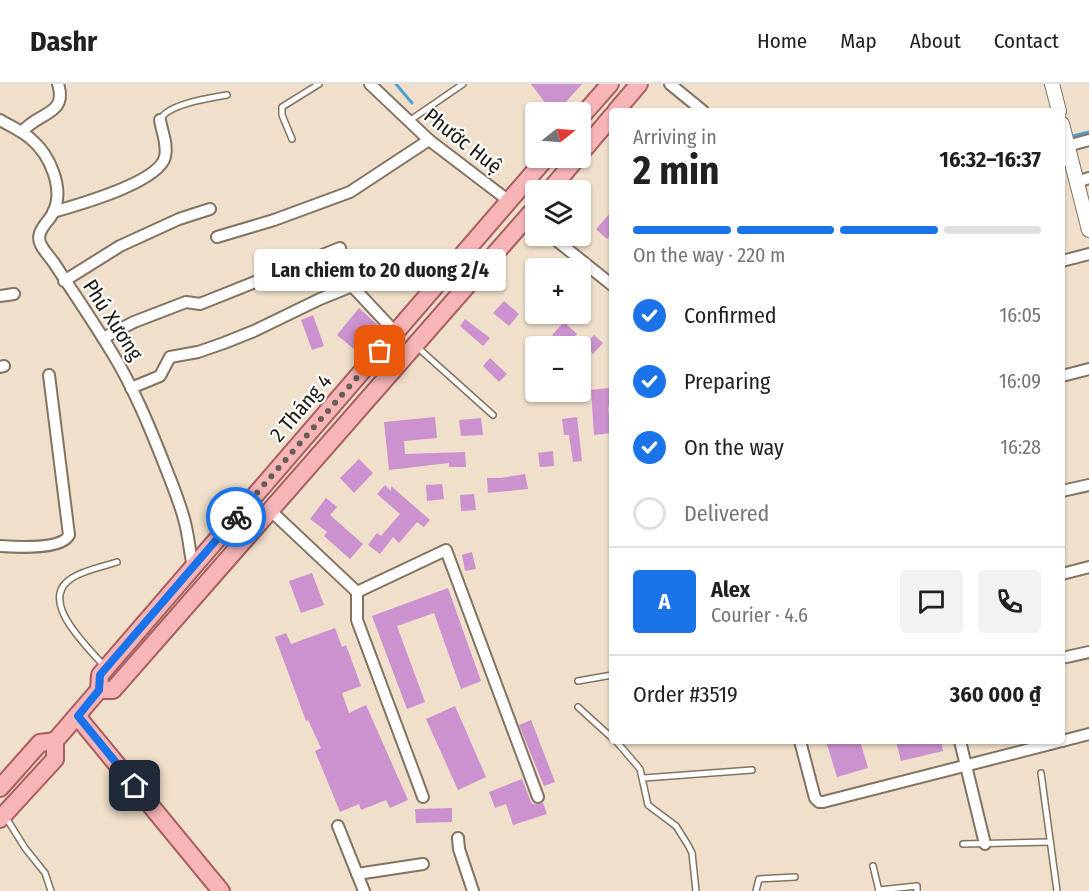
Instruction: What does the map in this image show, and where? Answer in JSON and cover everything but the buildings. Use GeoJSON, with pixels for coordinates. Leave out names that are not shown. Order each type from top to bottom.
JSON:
{"type":"FeatureCollection","features":[{"type":"Feature","properties":{"kind":"main road"},"geometry":{"type":"LineString","coordinates":[[591,106],[610,84]]}},
{"type":"Feature","properties":{"kind":"main road"},"geometry":{"type":"LineString","coordinates":[[618,108],[637,85]]}},
{"type":"Feature","properties":{"kind":"main road"},"geometry":{"type":"LineString","coordinates":[[591,141],[609,120]]}},
{"type":"Feature","properties":{"kind":"main road","name":"2 Tháng 4"},"geometry":{"type":"LineString","coordinates":[[2,817],[55,759],[56,741],[99,690],[100,675],[537,168]]}},
{"type":"Feature","properties":{"kind":"main road"},"geometry":{"type":"LineString","coordinates":[[558,180],[569,168]]}},
{"type":"Feature","properties":{"kind":"main road","name":"2 Tháng 4"},"geometry":{"type":"LineString","coordinates":[[99,690],[113,690],[415,345],[525,224]]}},
{"type":"Feature","properties":{"kind":"main road"},"geometry":{"type":"LineString","coordinates":[[78,716],[221,891]]}},
{"type":"Feature","properties":{"kind":"main road","name":"2 Tháng 4"},"geometry":{"type":"LineString","coordinates":[[0,788],[40,743],[56,741]]}},
{"type":"Feature","properties":{"kind":"street"},"geometry":{"type":"LineString","coordinates":[[22,132],[26,126],[57,107],[61,100],[58,84]]}},
{"type":"Feature","properties":{"kind":"street","name":"Phước Huệ"},"geometry":{"type":"LineString","coordinates":[[370,84],[429,140],[509,201]]}},
{"type":"Feature","properties":{"kind":"street"},"geometry":{"type":"LineString","coordinates":[[670,84],[699,108]]}},
{"type":"Feature","properties":{"kind":"street"},"geometry":{"type":"LineString","coordinates":[[1052,84],[1058,108]]}},
{"type":"Feature","properties":{"kind":"street","name":"Phú Xương"},"geometry":{"type":"LineString","coordinates":[[0,120],[22,132],[43,151],[53,172],[57,202],[40,231],[40,244],[103,338],[131,388],[158,446],[175,492],[186,526],[193,567]]}},
{"type":"Feature","properties":{"kind":"street"},"geometry":{"type":"LineString","coordinates":[[53,212],[105,195],[154,172],[162,165],[165,155],[160,120]]}},
{"type":"Feature","properties":{"kind":"street"},"geometry":{"type":"LineString","coordinates":[[1065,137],[1083,180],[1089,230]]}},
{"type":"Feature","properties":{"kind":"street"},"geometry":{"type":"LineString","coordinates":[[217,237],[274,220],[350,192],[429,140]]}},
{"type":"Feature","properties":{"kind":"street"},"geometry":{"type":"LineString","coordinates":[[1067,146],[1089,140]]}},
{"type":"Feature","properties":{"kind":"street"},"geometry":{"type":"LineString","coordinates":[[64,281],[120,246],[179,219],[210,209]]}},
{"type":"Feature","properties":{"kind":"street"},"geometry":{"type":"LineString","coordinates":[[563,246],[609,283]]}},
{"type":"Feature","properties":{"kind":"street"},"geometry":{"type":"LineString","coordinates":[[103,338],[134,322],[186,302],[200,304],[340,248],[352,286],[396,333]]}},
{"type":"Feature","properties":{"kind":"street"},"geometry":{"type":"LineString","coordinates":[[1065,260],[1089,254]]}},
{"type":"Feature","properties":{"kind":"street"},"geometry":{"type":"LineString","coordinates":[[131,388],[160,376],[170,357],[224,344],[352,286]]}},
{"type":"Feature","properties":{"kind":"street"},"geometry":{"type":"LineString","coordinates":[[0,296],[14,294]]}},
{"type":"Feature","properties":{"kind":"street"},"geometry":{"type":"LineString","coordinates":[[1065,375],[1089,369]]}},
{"type":"Feature","properties":{"kind":"street"},"geometry":{"type":"LineString","coordinates":[[0,546],[48,545],[63,542],[69,536],[49,375]]}},
{"type":"Feature","properties":{"kind":"street"},"geometry":{"type":"LineString","coordinates":[[1065,487],[1089,485],[1089,490]]}},
{"type":"Feature","properties":{"kind":"street"},"geometry":{"type":"LineString","coordinates":[[270,510],[357,591],[357,620],[423,797]]}},
{"type":"Feature","properties":{"kind":"street"},"geometry":{"type":"LineString","coordinates":[[357,591],[446,550],[538,797]]}},
{"type":"Feature","properties":{"kind":"street"},"geometry":{"type":"LineString","coordinates":[[1065,573],[1089,567]]}},
{"type":"Feature","properties":{"kind":"street"},"geometry":{"type":"LineString","coordinates":[[1065,657],[1089,652]]}},
{"type":"Feature","properties":{"kind":"street"},"geometry":{"type":"LineString","coordinates":[[1065,740],[1089,734]]}},
{"type":"Feature","properties":{"kind":"street"},"geometry":{"type":"LineString","coordinates":[[801,744],[815,798],[819,802],[966,765],[1037,744]]}},
{"type":"Feature","properties":{"kind":"street"},"geometry":{"type":"LineString","coordinates":[[961,744],[985,844]]}},
{"type":"Feature","properties":{"kind":"street"},"geometry":{"type":"LineString","coordinates":[[338,826],[364,891]]}},
{"type":"Feature","properties":{"kind":"street"},"geometry":{"type":"LineString","coordinates":[[458,838],[459,849],[473,891]]}},
{"type":"Feature","properties":{"kind":"street"},"geometry":{"type":"LineString","coordinates":[[357,874],[423,864]]}},
{"type":"Feature","properties":{"kind":"lane"},"geometry":{"type":"LineString","coordinates":[[292,139],[282,115],[282,107],[319,84]]}},
{"type":"Feature","properties":{"kind":"lane"},"geometry":{"type":"LineString","coordinates":[[408,122],[463,84]]}},
{"type":"Feature","properties":{"kind":"lane"},"geometry":{"type":"LineString","coordinates":[[160,120],[166,112],[198,100],[227,95]]}},
{"type":"Feature","properties":{"kind":"lane"},"geometry":{"type":"LineString","coordinates":[[415,345],[493,415]]}},
{"type":"Feature","properties":{"kind":"lane"},"geometry":{"type":"LineString","coordinates":[[106,668],[67,622],[59,599],[62,587],[74,576],[117,562]]}},
{"type":"Feature","properties":{"kind":"lane"},"geometry":{"type":"LineString","coordinates":[[578,681],[609,676]]}},
{"type":"Feature","properties":{"kind":"lane"},"geometry":{"type":"LineString","coordinates":[[578,706],[609,735]]}},
{"type":"Feature","properties":{"kind":"lane"},"geometry":{"type":"LineString","coordinates":[[619,744],[636,761],[644,778],[648,805],[676,826],[688,845],[692,853],[696,891]]}},
{"type":"Feature","properties":{"kind":"lane"},"geometry":{"type":"LineString","coordinates":[[644,778],[752,770]]}},
{"type":"Feature","properties":{"kind":"lane"},"geometry":{"type":"LineString","coordinates":[[1041,773],[1057,891]]}},
{"type":"Feature","properties":{"kind":"lane"},"geometry":{"type":"LineString","coordinates":[[2,817],[45,873],[51,891]]}},
{"type":"Feature","properties":{"kind":"lane"},"geometry":{"type":"LineString","coordinates":[[963,844],[1050,842]]}},
{"type":"Feature","properties":{"kind":"lane"},"geometry":{"type":"LineString","coordinates":[[873,866],[879,890],[917,886],[917,891]]}},
{"type":"Feature","properties":{"kind":"lane"},"geometry":{"type":"LineString","coordinates":[[756,891],[759,879],[795,877]]}},
{"type":"Feature","properties":{"kind":"waterway"},"geometry":{"type":"LineString","coordinates":[[396,84],[412,103]]}},
{"type":"Feature","properties":{"kind":"waterway"},"geometry":{"type":"LineString","coordinates":[[1069,137],[1089,132]]}},
{"type":"Feature","properties":{"kind":"way so far"},"geometry":{"type":"LineString","coordinates":[[236,517],[380,351]]}},
{"type":"Feature","properties":{"kind":"place","name":"Lan chiem to 20 duong 2/4"},"geometry":{"type":"Point","coordinates":[380,351]}},
{"type":"Feature","properties":{"kind":"route"},"geometry":{"type":"LineString","coordinates":[[135,786],[78,716],[99,690],[100,675],[236,517]]}}]}
